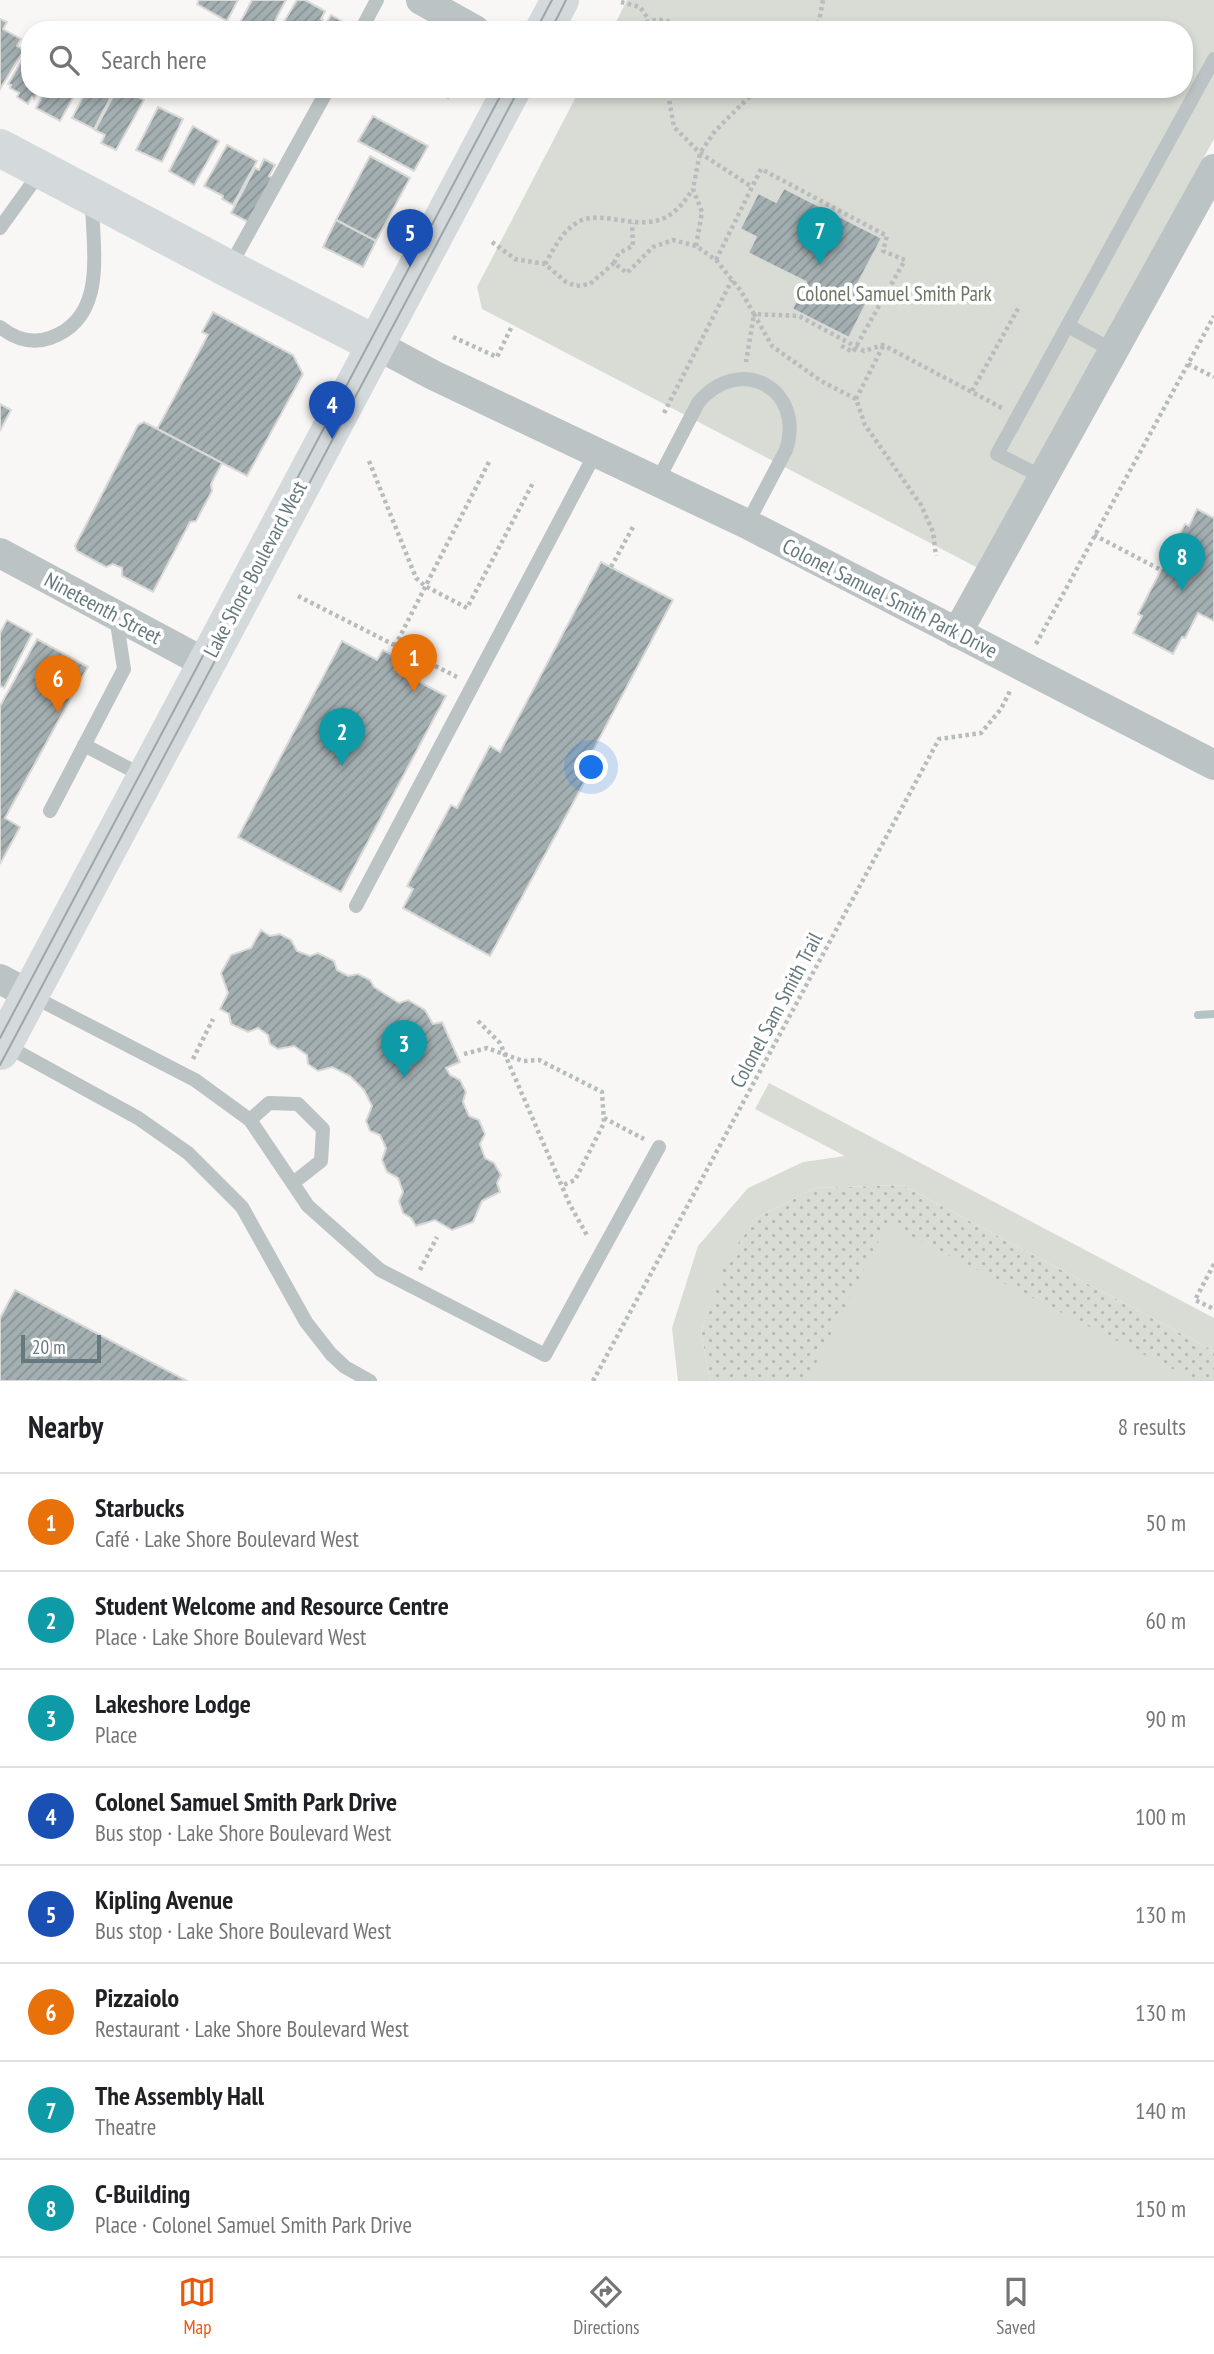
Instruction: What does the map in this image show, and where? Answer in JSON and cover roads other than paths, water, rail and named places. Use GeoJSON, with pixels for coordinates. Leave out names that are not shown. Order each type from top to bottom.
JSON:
{"type":"FeatureCollection","features":[{"type":"Feature","properties":{"kind":"main road"},"geometry":{"type":"LineString","coordinates":[[549,21],[560,0]]}},
{"type":"Feature","properties":{"kind":"main road","name":"Lake Shore Boulevard West"},"geometry":{"type":"LineString","coordinates":[[2,1048],[15,987],[146,777],[507,98]]}},
{"type":"Feature","properties":{"kind":"main road"},"geometry":{"type":"LineString","coordinates":[[0,148],[375,344]]}},
{"type":"Feature","properties":{"kind":"street"},"geometry":{"type":"LineString","coordinates":[[421,0],[459,21]]}},
{"type":"Feature","properties":{"kind":"street"},"geometry":{"type":"LineString","coordinates":[[957,633],[1214,169]]}},
{"type":"Feature","properties":{"kind":"street","name":"Colonel Samuel Smith Park Drive"},"geometry":{"type":"LineString","coordinates":[[375,344],[433,375],[747,524],[1214,765]]}},
{"type":"Feature","properties":{"kind":"street","name":"Nineteenth Street"},"geometry":{"type":"LineString","coordinates":[[0,553],[205,663]]}},
{"type":"Feature","properties":{"kind":"lane"},"geometry":{"type":"LineString","coordinates":[[366,21],[377,0]]}},
{"type":"Feature","properties":{"kind":"lane"},"geometry":{"type":"LineString","coordinates":[[1044,478],[997,454],[1214,60]]}},
{"type":"Feature","properties":{"kind":"lane"},"geometry":{"type":"LineString","coordinates":[[229,269],[323,98]]}},
{"type":"Feature","properties":{"kind":"lane"},"geometry":{"type":"LineString","coordinates":[[0,228],[42,170]]}},
{"type":"Feature","properties":{"kind":"lane"},"geometry":{"type":"LineString","coordinates":[[0,327],[12,337],[31,341],[44,340],[57,336],[80,319],[90,300],[93,280],[92,198]]}},
{"type":"Feature","properties":{"kind":"lane"},"geometry":{"type":"LineString","coordinates":[[1068,326],[1114,351]]}},
{"type":"Feature","properties":{"kind":"lane"},"geometry":{"type":"LineString","coordinates":[[657,482],[698,403],[706,393],[717,385],[743,379],[757,381],[775,392],[787,409],[790,437],[786,450],[747,524]]}},
{"type":"Feature","properties":{"kind":"lane"},"geometry":{"type":"LineString","coordinates":[[356,906],[596,452]]}},
{"type":"Feature","properties":{"kind":"lane"},"geometry":{"type":"LineString","coordinates":[[50,811],[124,669],[116,617]]}},
{"type":"Feature","properties":{"kind":"lane"},"geometry":{"type":"LineString","coordinates":[[84,745],[146,777]]}},
{"type":"Feature","properties":{"kind":"lane"},"geometry":{"type":"LineString","coordinates":[[15,987],[185,1075],[250,1120],[308,1206],[380,1270],[545,1355],[659,1147]]}},
{"type":"Feature","properties":{"kind":"lane"},"geometry":{"type":"LineString","coordinates":[[2,1048],[138,1118],[188,1153],[242,1207],[306,1322],[331,1354],[345,1367],[370,1381]]}},
{"type":"Feature","properties":{"kind":"lane"},"geometry":{"type":"LineString","coordinates":[[250,1120],[269,1103],[298,1104],[323,1129],[321,1161],[293,1183]]}},
{"type":"Feature","properties":{"kind":"waterway"},"geometry":{"type":"LineString","coordinates":[[1198,1015],[1214,1014]]}},
{"type":"Feature","properties":{"kind":"tram line"},"geometry":{"type":"LineString","coordinates":[[541,21],[552,0]]}},
{"type":"Feature","properties":{"kind":"tram line"},"geometry":{"type":"LineString","coordinates":[[556,21],[566,0]]}},
{"type":"Feature","properties":{"kind":"tram line"},"geometry":{"type":"LineString","coordinates":[[0,1038],[499,98]]}},
{"type":"Feature","properties":{"kind":"tram line"},"geometry":{"type":"LineString","coordinates":[[0,1065],[514,98]]}},
{"type":"Feature","properties":{"kind":"place","name":"The Assembly Hall"},"geometry":{"type":"Point","coordinates":[820,265]}},
{"type":"Feature","properties":{"kind":"place","name":"Kipling Avenue"},"geometry":{"type":"Point","coordinates":[410,267]}},
{"type":"Feature","properties":{"kind":"place","name":"Colonel Samuel Smith Park Drive"},"geometry":{"type":"Point","coordinates":[332,439]}},
{"type":"Feature","properties":{"kind":"place","name":"C-Building"},"geometry":{"type":"Point","coordinates":[1182,591]}},
{"type":"Feature","properties":{"kind":"place","name":"Starbucks"},"geometry":{"type":"Point","coordinates":[414,692]}},
{"type":"Feature","properties":{"kind":"place","name":"Pizzaiolo"},"geometry":{"type":"Point","coordinates":[58,713]}},
{"type":"Feature","properties":{"kind":"place","name":"Student Welcome and Resource Centre"},"geometry":{"type":"Point","coordinates":[342,766]}},
{"type":"Feature","properties":{"kind":"place","name":"Lakeshore Lodge"},"geometry":{"type":"Point","coordinates":[404,1078]}},
{"type":"Feature","properties":{"kind":"park label","name":"Colonel Samuel Smith Park"},"geometry":{"type":"Point","coordinates":[894,293]}}]}
